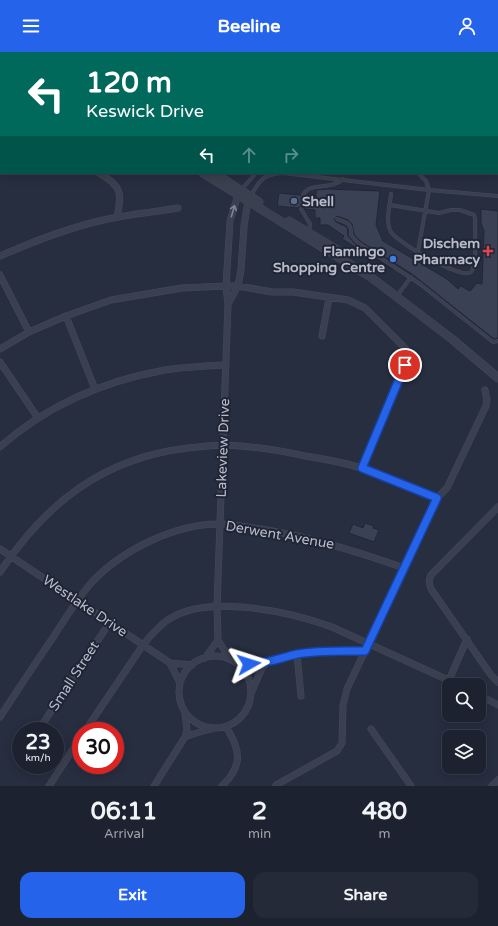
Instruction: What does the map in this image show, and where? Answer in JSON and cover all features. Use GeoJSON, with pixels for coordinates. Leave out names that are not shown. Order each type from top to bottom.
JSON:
{"type":"FeatureCollection","features":[{"type":"Feature","properties":{"kind":"street"},"geometry":{"type":"LineString","coordinates":[[101,174],[110,179],[120,192],[117,217]]}},
{"type":"Feature","properties":{"kind":"street"},"geometry":{"type":"LineString","coordinates":[[204,174],[239,192]]}},
{"type":"Feature","properties":{"kind":"street"},"geometry":{"type":"LineString","coordinates":[[215,174],[249,199],[399,294],[498,372]]}},
{"type":"Feature","properties":{"kind":"street","name":"Lakeview Drive"},"geometry":{"type":"LineString","coordinates":[[218,640],[217,606],[228,304],[226,286],[230,222],[239,192]]}},
{"type":"Feature","properties":{"kind":"street","name":"Lakeview Drive"},"geometry":{"type":"LineString","coordinates":[[228,304],[238,286],[243,256],[243,234],[249,199]]}},
{"type":"Feature","properties":{"kind":"street"},"geometry":{"type":"LineString","coordinates":[[0,256],[64,230],[117,217],[178,208]]}},
{"type":"Feature","properties":{"kind":"street"},"geometry":{"type":"LineString","coordinates":[[230,234],[243,234]]}},
{"type":"Feature","properties":{"kind":"street"},"geometry":{"type":"LineString","coordinates":[[0,275],[28,332]]}},
{"type":"Feature","properties":{"kind":"street"},"geometry":{"type":"LineString","coordinates":[[0,349],[28,332],[66,316],[111,300],[182,288],[238,286],[258,290],[293,292],[348,300],[365,308],[405,348],[407,356],[405,365],[362,468]]}},
{"type":"Feature","properties":{"kind":"street"},"geometry":{"type":"LineString","coordinates":[[399,294],[498,378]]}},
{"type":"Feature","properties":{"kind":"street"},"geometry":{"type":"LineString","coordinates":[[322,336],[329,298]]}},
{"type":"Feature","properties":{"kind":"street"},"geometry":{"type":"LineString","coordinates":[[66,316],[95,389]]}},
{"type":"Feature","properties":{"kind":"street"},"geometry":{"type":"LineString","coordinates":[[0,362],[38,418]]}},
{"type":"Feature","properties":{"kind":"street"},"geometry":{"type":"LineString","coordinates":[[0,447],[38,418],[68,401],[95,389],[133,377],[165,370],[226,365]]}},
{"type":"Feature","properties":{"kind":"street"},"geometry":{"type":"LineString","coordinates":[[276,785],[337,751],[340,747],[342,743],[344,698],[437,498],[447,488],[486,406],[487,400],[485,390]]}},
{"type":"Feature","properties":{"kind":"street"},"geometry":{"type":"LineString","coordinates":[[0,572],[30,531],[50,510],[71,493],[91,480],[118,466],[147,455],[177,449],[223,445],[263,448],[362,468],[437,498]]}},
{"type":"Feature","properties":{"kind":"street"},"geometry":{"type":"LineString","coordinates":[[498,507],[438,567],[429,578],[429,583],[432,589],[491,675],[498,682]]}},
{"type":"Feature","properties":{"kind":"street","name":"Derwent Avenue"},"geometry":{"type":"LineString","coordinates":[[0,717],[77,601],[93,582],[109,566],[127,553],[150,541],[199,525],[220,524],[254,528],[334,544],[404,568]]}},
{"type":"Feature","properties":{"kind":"street","name":"Westlake Drive"},"geometry":{"type":"LineString","coordinates":[[0,549],[170,663],[192,665]]}},
{"type":"Feature","properties":{"kind":"street"},"geometry":{"type":"LineString","coordinates":[[91,722],[143,645],[152,635],[171,618],[185,611],[201,607],[217,606],[267,611],[315,621],[332,627],[444,678]]}},
{"type":"Feature","properties":{"kind":"street","name":"Small Street"},"geometry":{"type":"LineString","coordinates":[[44,722],[110,622]]}},
{"type":"Feature","properties":{"kind":"street"},"geometry":{"type":"LineString","coordinates":[[450,678],[467,639]]}},
{"type":"Feature","properties":{"kind":"street"},"geometry":{"type":"LineString","coordinates":[[186,737],[215,728],[226,727],[236,721],[244,713],[250,703],[251,692],[247,675],[242,668],[232,660],[218,640],[205,658]]}},
{"type":"Feature","properties":{"kind":"street"},"geometry":{"type":"LineString","coordinates":[[154,786],[186,737],[187,724],[179,693],[180,683],[185,673],[192,665],[205,658],[218,656],[249,664],[267,663],[297,654],[365,651]]}},
{"type":"Feature","properties":{"kind":"street"},"geometry":{"type":"LineString","coordinates":[[297,654],[301,696]]}},
{"type":"Feature","properties":{"kind":"street","name":"Westlake Drive"},"geometry":{"type":"LineString","coordinates":[[170,663],[180,683]]}},
{"type":"Feature","properties":{"kind":"street"},"geometry":{"type":"LineString","coordinates":[[251,692],[258,675],[267,663]]}},
{"type":"Feature","properties":{"kind":"street"},"geometry":{"type":"LineString","coordinates":[[486,699],[498,705]]}},
{"type":"Feature","properties":{"kind":"street"},"geometry":{"type":"LineString","coordinates":[[185,712],[198,724],[215,728]]}},
{"type":"Feature","properties":{"kind":"street"},"geometry":{"type":"LineString","coordinates":[[222,786],[231,777],[238,762],[237,748],[226,727]]}},
{"type":"Feature","properties":{"kind":"street"},"geometry":{"type":"LineString","coordinates":[[371,729],[411,786]]}},
{"type":"Feature","properties":{"kind":"street"},"geometry":{"type":"LineString","coordinates":[[49,786],[72,751]]}},
{"type":"Feature","properties":{"kind":"street"},"geometry":{"type":"LineString","coordinates":[[492,786],[498,780]]}},
{"type":"Feature","properties":{"kind":"lane"},"geometry":{"type":"LineString","coordinates":[[239,192],[255,174]]}},
{"type":"Feature","properties":{"kind":"lane"},"geometry":{"type":"LineString","coordinates":[[249,199],[256,186],[263,178],[273,174]]}},
{"type":"Feature","properties":{"kind":"lane"},"geometry":{"type":"LineString","coordinates":[[302,174],[429,190],[498,196]]}},
{"type":"Feature","properties":{"kind":"lane"},"geometry":{"type":"LineString","coordinates":[[418,251],[429,190],[426,181],[419,174]]}},
{"type":"Feature","properties":{"kind":"lane"},"geometry":{"type":"LineString","coordinates":[[303,196],[305,191],[310,188],[336,184],[343,180]]}},
{"type":"Feature","properties":{"kind":"lane"},"geometry":{"type":"LineString","coordinates":[[390,205],[439,213],[451,210],[460,210],[475,216],[473,269],[468,274],[454,271],[401,241],[391,233],[388,222],[391,194]]}},
{"type":"Feature","properties":{"kind":"lane"},"geometry":{"type":"LineString","coordinates":[[301,209],[310,222],[307,235]]}},
{"type":"Feature","properties":{"kind":"lane"},"geometry":{"type":"LineString","coordinates":[[337,219],[350,225],[352,228],[351,235],[358,243],[411,277],[493,342],[498,341]]}},
{"type":"Feature","properties":{"kind":"lane"},"geometry":{"type":"LineString","coordinates":[[399,294],[411,277]]}},
{"type":"Feature","properties":{"kind":"building","name":"Flamingo Shopping Centre"},"geometry":{"type":"Polygon","coordinates":[[[316,190],[380,191],[376,225],[383,241],[447,279],[458,289],[461,286],[470,291],[477,283],[482,284],[484,231],[481,223],[481,209],[498,211],[498,338],[494,339],[412,274],[360,241],[354,234],[352,224],[348,220],[337,216],[334,219],[336,222],[347,227],[348,236],[356,245],[393,270],[342,239],[344,236],[328,225],[320,225],[320,218],[315,218],[315,210],[305,209],[301,206],[298,208],[277,206],[279,193],[300,195],[303,198],[306,196],[316,197],[316,190]]]}},
{"type":"Feature","properties":{"kind":"building"},"geometry":{"type":"Polygon","coordinates":[[[365,523],[374,526],[373,528],[379,530],[374,542],[349,533],[353,524],[363,528],[365,523]]]}},
{"type":"Feature","properties":{"kind":"place","name":"Shell"},"geometry":{"type":"Point","coordinates":[294,201]}},
{"type":"Feature","properties":{"kind":"place","name":"Dischem Pharmacy"},"geometry":{"type":"Point","coordinates":[488,251]}},
{"type":"Feature","properties":{"kind":"place","name":"Flamingo Shopping Centre"},"geometry":{"type":"Point","coordinates":[393,259]}},
{"type":"Feature","properties":{"kind":"route"},"geometry":{"type":"LineString","coordinates":[[249,664],[267,663],[297,654],[365,651],[437,498],[362,468],[405,365]]}}]}
